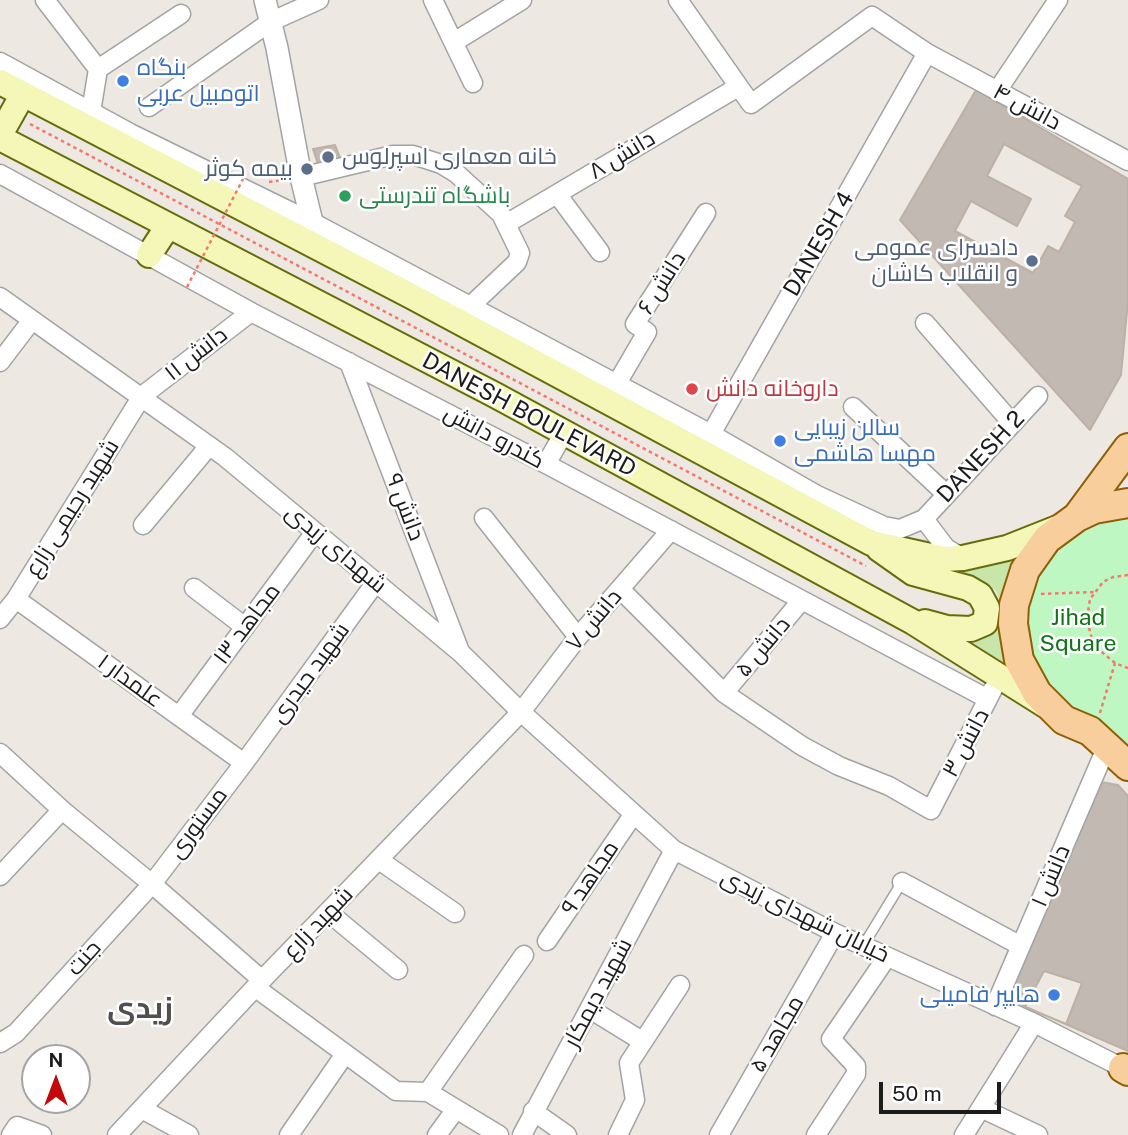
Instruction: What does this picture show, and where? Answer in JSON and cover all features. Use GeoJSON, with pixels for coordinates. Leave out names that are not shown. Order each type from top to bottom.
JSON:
{"type":"FeatureCollection","features":[{"type":"Feature","properties":{"kind":"main road","name":"DANESH BOULEVARD"},"geometry":{"type":"LineString","coordinates":[[0,82],[233,187],[871,543],[944,559],[963,558],[1007,548],[1069,522]]}},
{"type":"Feature","properties":{"kind":"main road"},"geometry":{"type":"LineString","coordinates":[[0,137],[23,94]]}},
{"type":"Feature","properties":{"kind":"main road","name":"DANESH BOULEVARD"},"geometry":{"type":"LineString","coordinates":[[0,137],[495,395],[888,609],[1049,707]]}},
{"type":"Feature","properties":{"kind":"main road"},"geometry":{"type":"LineString","coordinates":[[149,256],[167,226]]}},
{"type":"Feature","properties":{"kind":"main road"},"geometry":{"type":"LineString","coordinates":[[1128,448],[1069,522],[1035,553],[1017,590],[1013,624],[1019,660],[1027,677],[1049,707],[1064,720],[1099,739],[1128,766]]}},
{"type":"Feature","properties":{"kind":"main road"},"geometry":{"type":"LineString","coordinates":[[1069,522],[1094,509],[1128,503]]}},
{"type":"Feature","properties":{"kind":"main road"},"geometry":{"type":"LineString","coordinates":[[871,543],[913,573],[968,588],[980,595],[987,608],[988,617],[985,623],[978,627],[960,629],[933,625],[888,609]]}},
{"type":"Feature","properties":{"kind":"street"},"geometry":{"type":"LineString","coordinates":[[44,0],[98,69]]}},
{"type":"Feature","properties":{"kind":"street"},"geometry":{"type":"LineString","coordinates":[[265,0],[312,222]]}},
{"type":"Feature","properties":{"kind":"street"},"geometry":{"type":"LineString","coordinates":[[149,107],[270,22],[319,0]]}},
{"type":"Feature","properties":{"kind":"street"},"geometry":{"type":"LineString","coordinates":[[433,0],[473,83]]}},
{"type":"Feature","properties":{"kind":"street"},"geometry":{"type":"LineString","coordinates":[[454,41],[522,0]]}},
{"type":"Feature","properties":{"kind":"street"},"geometry":{"type":"LineString","coordinates":[[678,0],[737,87]]}},
{"type":"Feature","properties":{"kind":"street"},"geometry":{"type":"LineString","coordinates":[[997,91],[1058,0]]}},
{"type":"Feature","properties":{"kind":"street"},"geometry":{"type":"LineString","coordinates":[[91,112],[98,69],[181,14]]}},
{"type":"Feature","properties":{"kind":"street","name":"دانش ۴"},"geometry":{"type":"LineString","coordinates":[[737,87],[751,104],[872,16],[927,53],[1128,161]]}},
{"type":"Feature","properties":{"kind":"street","name":"DANESH 4"},"geometry":{"type":"LineString","coordinates":[[711,434],[927,53]]}},
{"type":"Feature","properties":{"kind":"street"},"geometry":{"type":"LineString","coordinates":[[0,62],[233,187],[312,222],[462,314],[711,434],[817,495],[884,526],[900,529],[924,519],[946,548],[963,558]]}},
{"type":"Feature","properties":{"kind":"street","name":"دانش ۸"},"geometry":{"type":"LineString","coordinates":[[506,224],[737,87]]}},
{"type":"Feature","properties":{"kind":"street"},"geometry":{"type":"LineString","coordinates":[[301,177],[393,155],[413,155],[441,163],[484,196],[501,214],[520,253],[517,262],[462,314]]}},
{"type":"Feature","properties":{"kind":"street","name":"کندرو دانش"},"geometry":{"type":"LineString","coordinates":[[0,174],[251,312],[546,464],[988,699]]}},
{"type":"Feature","properties":{"kind":"street"},"geometry":{"type":"LineString","coordinates":[[557,194],[600,252]]}},
{"type":"Feature","properties":{"kind":"street","name":"دانش ۶"},"geometry":{"type":"LineString","coordinates":[[616,386],[647,332],[635,324],[706,213]]}},
{"type":"Feature","properties":{"kind":"street","name":"شهدای زیدی"},"geometry":{"type":"LineString","coordinates":[[0,297],[209,446],[461,653],[521,712]]}},
{"type":"Feature","properties":{"kind":"street","name":"دانش ۱۱"},"geometry":{"type":"LineString","coordinates":[[142,396],[251,312]]}},
{"type":"Feature","properties":{"kind":"street"},"geometry":{"type":"LineString","coordinates":[[0,362],[32,320]]}},
{"type":"Feature","properties":{"kind":"street"},"geometry":{"type":"LineString","coordinates":[[925,323],[1012,423]]}},
{"type":"Feature","properties":{"kind":"street","name":"دانش ۹"},"geometry":{"type":"LineString","coordinates":[[349,362],[461,653]]}},
{"type":"Feature","properties":{"kind":"street","name":"شهید رحیمی زارع"},"geometry":{"type":"LineString","coordinates":[[0,619],[16,598],[142,396]]}},
{"type":"Feature","properties":{"kind":"street","name":"DANESH 2"},"geometry":{"type":"LineString","coordinates":[[924,519],[1038,396]]}},
{"type":"Feature","properties":{"kind":"street"},"geometry":{"type":"LineString","coordinates":[[853,407],[946,494]]}},
{"type":"Feature","properties":{"kind":"street"},"geometry":{"type":"LineString","coordinates":[[546,464],[564,433]]}},
{"type":"Feature","properties":{"kind":"street"},"geometry":{"type":"LineString","coordinates":[[142,525],[209,446]]}},
{"type":"Feature","properties":{"kind":"street"},"geometry":{"type":"LineString","coordinates":[[484,518],[578,637]]}},
{"type":"Feature","properties":{"kind":"street","name":"دانش ۷"},"geometry":{"type":"LineString","coordinates":[[521,712],[578,637],[671,530]]}},
{"type":"Feature","properties":{"kind":"street","name":"مجاهد ۱۳"},"geometry":{"type":"LineString","coordinates":[[179,716],[316,532]]}},
{"type":"Feature","properties":{"kind":"street","name":"شهید حیدری"},"geometry":{"type":"LineString","coordinates":[[244,763],[376,582]]}},
{"type":"Feature","properties":{"kind":"street"},"geometry":{"type":"LineString","coordinates":[[194,588],[245,627]]}},
{"type":"Feature","properties":{"kind":"street"},"geometry":{"type":"LineString","coordinates":[[620,589],[724,693]]}},
{"type":"Feature","properties":{"kind":"street","name":"علمدار ۱"},"geometry":{"type":"LineString","coordinates":[[16,598],[244,763]]}},
{"type":"Feature","properties":{"kind":"street","name":"دانش ۵"},"geometry":{"type":"LineString","coordinates":[[724,693],[801,601]]}},
{"type":"Feature","properties":{"kind":"street","name":"دانش ۳"},"geometry":{"type":"LineString","coordinates":[[724,693],[802,746],[839,766],[889,786],[931,810],[999,676]]}},
{"type":"Feature","properties":{"kind":"street","name":"خیابان شهدای زیدی"},"geometry":{"type":"LineString","coordinates":[[521,712],[674,850],[835,933],[1034,1023],[1126,1069]]}},
{"type":"Feature","properties":{"kind":"street","name":"شهید زارع"},"geometry":{"type":"LineString","coordinates":[[117,1135],[521,712]]}},
{"type":"Feature","properties":{"kind":"street","name":"دانش ۱"},"geometry":{"type":"LineString","coordinates":[[995,1006],[1021,946],[1099,739]]}},
{"type":"Feature","properties":{"kind":"street"},"geometry":{"type":"LineString","coordinates":[[0,753],[62,810],[152,884],[259,984],[345,1054],[396,1091],[428,1092],[499,1135]]}},
{"type":"Feature","properties":{"kind":"street","name":"مستوری"},"geometry":{"type":"LineString","coordinates":[[152,884],[244,763]]}},
{"type":"Feature","properties":{"kind":"street"},"geometry":{"type":"LineString","coordinates":[[0,876],[62,810]]}},
{"type":"Feature","properties":{"kind":"street","name":"مجاهد ۹"},"geometry":{"type":"LineString","coordinates":[[547,941],[633,815]]}},
{"type":"Feature","properties":{"kind":"street","name":"شهید دیمکار"},"geometry":{"type":"LineString","coordinates":[[522,1135],[674,850]]}},
{"type":"Feature","properties":{"kind":"street"},"geometry":{"type":"LineString","coordinates":[[379,860],[455,913]]}},
{"type":"Feature","properties":{"kind":"street"},"geometry":{"type":"LineString","coordinates":[[902,883],[1021,946]]}},
{"type":"Feature","properties":{"kind":"street","name":"جنت"},"geometry":{"type":"LineString","coordinates":[[0,1043],[16,1032],[152,884]]}},
{"type":"Feature","properties":{"kind":"street"},"geometry":{"type":"LineString","coordinates":[[328,912],[398,970]]}},
{"type":"Feature","properties":{"kind":"street","name":"مجاهد ۵"},"geometry":{"type":"LineString","coordinates":[[719,1135],[835,933]]}},
{"type":"Feature","properties":{"kind":"street"},"geometry":{"type":"LineString","coordinates":[[428,1092],[524,956]]}},
{"type":"Feature","properties":{"kind":"street"},"geometry":{"type":"LineString","coordinates":[[816,1135],[856,1074],[856,1066],[831,1039],[887,957]]}},
{"type":"Feature","properties":{"kind":"street"},"geometry":{"type":"LineString","coordinates":[[618,1135],[635,1100],[629,1063],[680,985]]}},
{"type":"Feature","properties":{"kind":"street"},"geometry":{"type":"LineString","coordinates":[[590,1009],[642,1041]]}},
{"type":"Feature","properties":{"kind":"street"},"geometry":{"type":"LineString","coordinates":[[964,1135],[1034,1023]]}},
{"type":"Feature","properties":{"kind":"street"},"geometry":{"type":"LineString","coordinates":[[289,1135],[345,1054]]}},
{"type":"Feature","properties":{"kind":"street"},"geometry":{"type":"LineString","coordinates":[[981,1108],[1038,1135]]}},
{"type":"Feature","properties":{"kind":"street"},"geometry":{"type":"LineString","coordinates":[[142,1109],[190,1135]]}},
{"type":"Feature","properties":{"kind":"street"},"geometry":{"type":"LineString","coordinates":[[437,1135],[456,1109]]}},
{"type":"Feature","properties":{"kind":"street"},"geometry":{"type":"LineString","coordinates":[[533,1111],[567,1135]]}},
{"type":"Feature","properties":{"kind":"street"},"geometry":{"type":"LineString","coordinates":[[11,1135],[17,1126],[42,1135]]}},
{"type":"Feature","properties":{"kind":"lane"},"geometry":{"type":"LineString","coordinates":[[863,946],[902,883]]}},
{"type":"Feature","properties":{"kind":"path"},"geometry":{"type":"LineString","coordinates":[[24,121],[872,570]]}},
{"type":"Feature","properties":{"kind":"path"},"geometry":{"type":"LineString","coordinates":[[269,183],[301,177]]}},
{"type":"Feature","properties":{"kind":"path"},"geometry":{"type":"LineString","coordinates":[[187,287],[233,187]]}},
{"type":"Feature","properties":{"kind":"path"},"geometry":{"type":"LineString","coordinates":[[1128,575],[1103,582],[1094,592],[1087,609],[1088,630],[1097,648],[1115,663],[1128,668]]}},
{"type":"Feature","properties":{"kind":"path"},"geometry":{"type":"LineString","coordinates":[[1017,590],[1031,594],[1094,592]]}},
{"type":"Feature","properties":{"kind":"path"},"geometry":{"type":"LineString","coordinates":[[1099,739],[1099,719],[1115,663]]}},
{"type":"Feature","properties":{"kind":"green space","name":"Jihad Square"},"geometry":{"type":"Polygon","coordinates":[[[1128,518],[1128,746],[1099,719],[1072,707],[1049,685],[1033,656],[1028,623],[1031,595],[1038,576],[1057,549],[1083,530],[1099,523],[1128,518]]]}},
{"type":"Feature","properties":{"kind":"green space"},"geometry":{"type":"Polygon","coordinates":[[[1023,550],[999,624],[1002,652],[1010,670],[951,634],[992,625],[998,620],[1001,605],[996,591],[989,585],[950,566],[1023,550]]]}},
{"type":"Feature","properties":{"kind":"building","name":"دادسرای عمومی و انقلاب کاشان"},"geometry":{"type":"Polygon","coordinates":[[[976,90],[1128,179],[1128,301],[1121,375],[1090,430],[900,220],[976,90]]]}},
{"type":"Feature","properties":{"kind":"building"},"geometry":{"type":"Polygon","coordinates":[[[1004,144],[1082,186],[1065,216],[1075,222],[1059,252],[1048,246],[1033,273],[955,231],[971,201],[1017,226],[1031,199],[987,176],[1004,144]]]}},
{"type":"Feature","properties":{"kind":"building","name":"خانه معماری اسپرلوس"},"geometry":{"type":"Polygon","coordinates":[[[335,145],[343,165],[320,170],[313,149],[335,145]]]}},
{"type":"Feature","properties":{"kind":"building"},"geometry":{"type":"Polygon","coordinates":[[[1101,782],[1118,785],[1128,796],[1128,1051],[1019,1004],[1012,989],[1101,782]]]}},
{"type":"Feature","properties":{"kind":"building","name":"هایپر فامیلی"},"geometry":{"type":"Polygon","coordinates":[[[1044,971],[1082,983],[1066,1024],[1025,1007],[1044,971]]]}},
{"type":"Feature","properties":{"kind":"place","name":"بنگاه اتومبیل عربی"},"geometry":{"type":"Point","coordinates":[123,81]}},
{"type":"Feature","properties":{"kind":"place","name":"خانه معماری اسپرلوس"},"geometry":{"type":"Point","coordinates":[328,157]}},
{"type":"Feature","properties":{"kind":"place","name":"بیمه کوثر"},"geometry":{"type":"Point","coordinates":[307,169]}},
{"type":"Feature","properties":{"kind":"place","name":"باشگاه تندرستی"},"geometry":{"type":"Point","coordinates":[345,196]}},
{"type":"Feature","properties":{"kind":"place","name":"دادسرای عمومی و انقلاب کاشان"},"geometry":{"type":"Point","coordinates":[1032,261]}},
{"type":"Feature","properties":{"kind":"place","name":"داروخانه دانش"},"geometry":{"type":"Point","coordinates":[692,389]}},
{"type":"Feature","properties":{"kind":"place","name":"سالن زیبایی مهسا هاشمی"},"geometry":{"type":"Point","coordinates":[780,441]}},
{"type":"Feature","properties":{"kind":"place","name":"هایپر فامیلی"},"geometry":{"type":"Point","coordinates":[1054,995]}},
{"type":"Feature","properties":{"kind":"district","name":"زیدی"},"geometry":{"type":"Point","coordinates":[140,1009]}}]}
